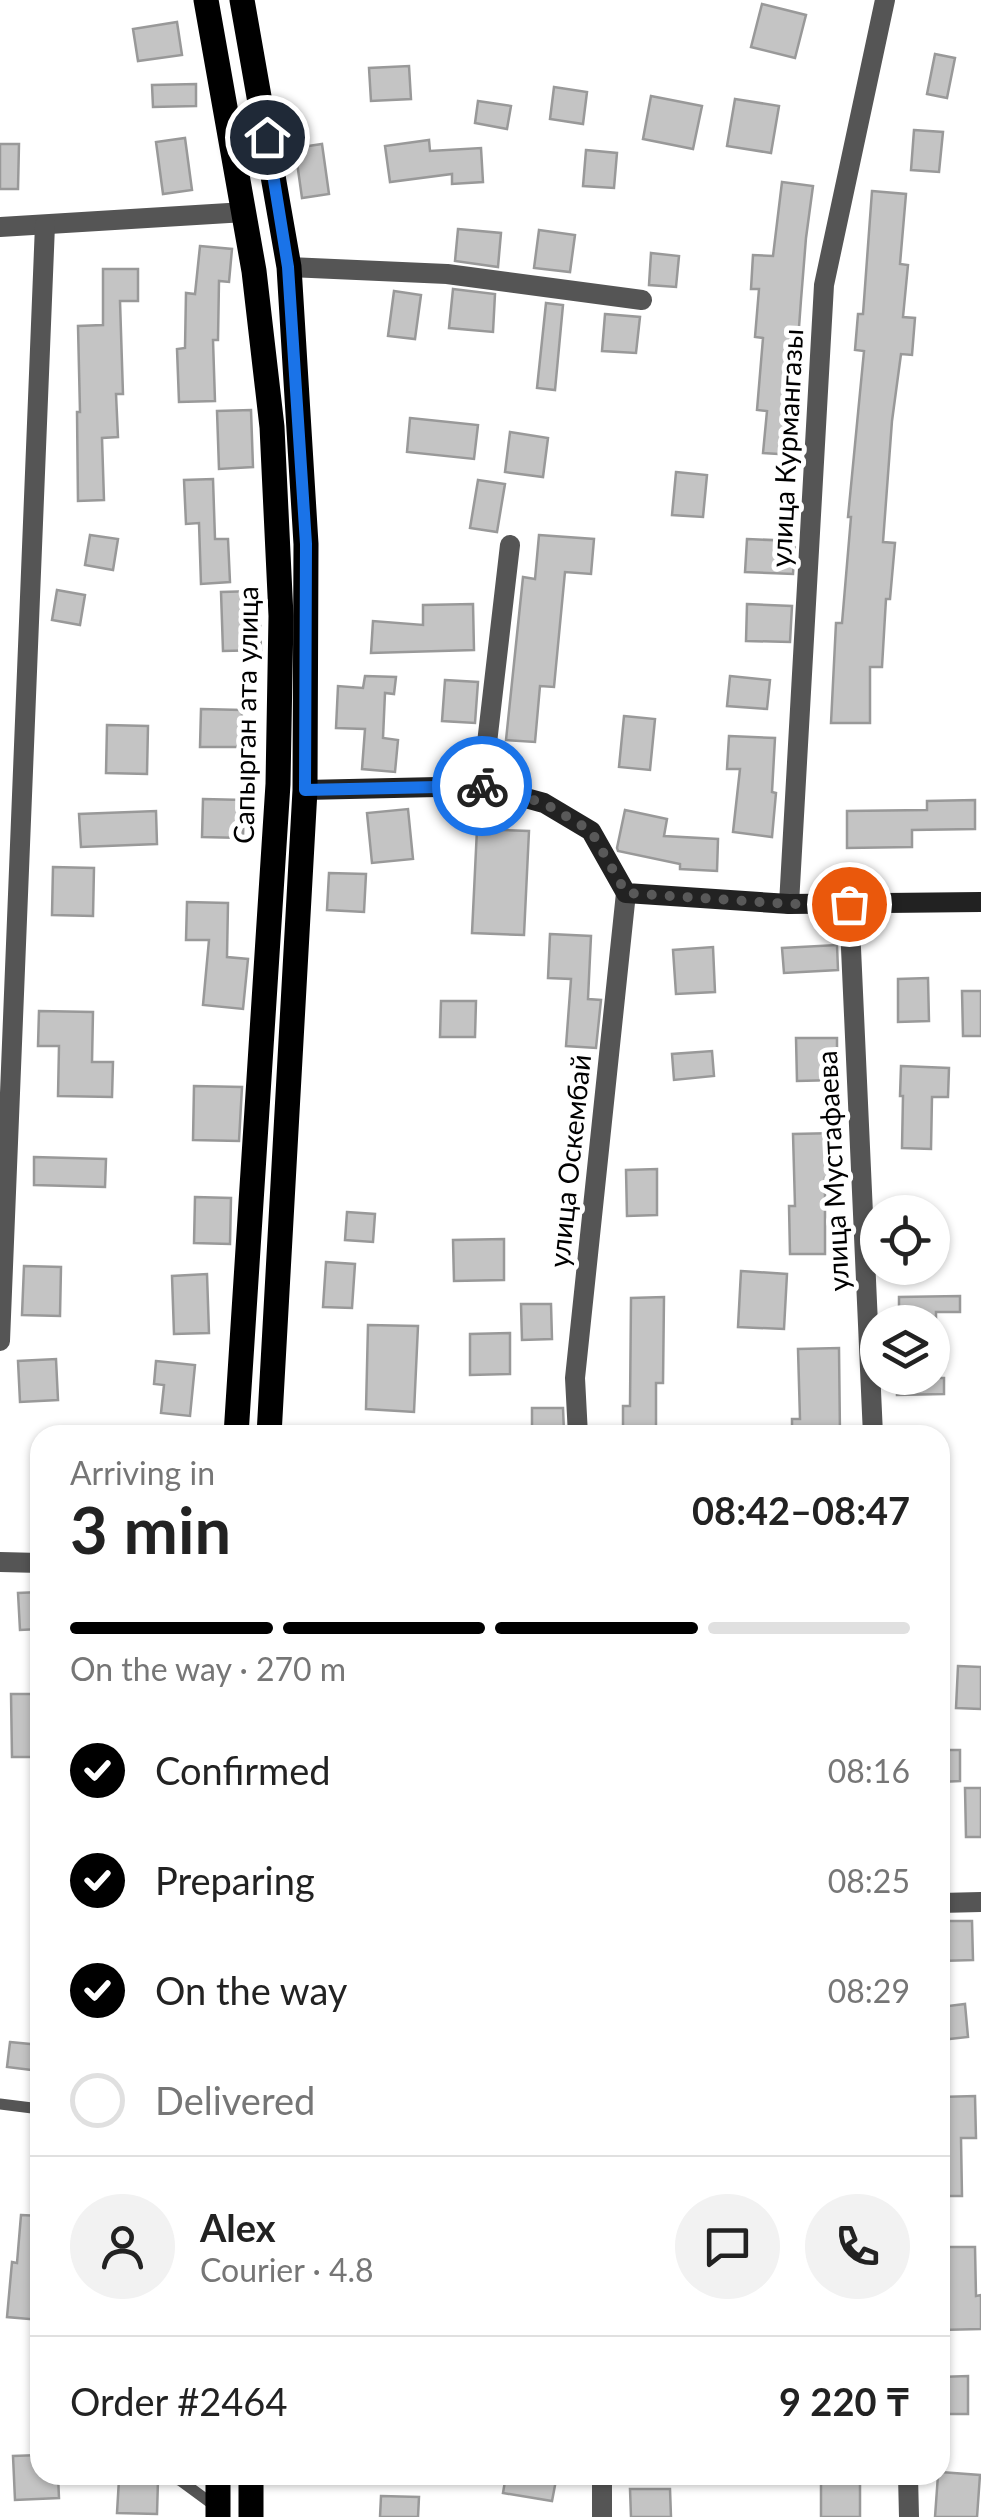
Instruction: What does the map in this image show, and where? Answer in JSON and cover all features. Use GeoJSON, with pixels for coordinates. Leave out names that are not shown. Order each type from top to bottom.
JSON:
{"type":"FeatureCollection","features":[{"type":"Feature","properties":{"kind":"main road","name":"Сапырган ата улица"},"geometry":{"type":"LineString","coordinates":[[206,0],[254,271],[272,427],[281,616],[278,784],[237,1425]]}},
{"type":"Feature","properties":{"kind":"main road","name":"Сапырган ата улица"},"geometry":{"type":"LineString","coordinates":[[242,0],[288,267],[306,544],[305,790],[270,1425]]}},
{"type":"Feature","properties":{"kind":"main road"},"geometry":{"type":"LineString","coordinates":[[218,2485],[218,2513]]}},
{"type":"Feature","properties":{"kind":"main road"},"geometry":{"type":"LineString","coordinates":[[251,2485],[252,2517]]}},
{"type":"Feature","properties":{"kind":"street","name":"улица Курмангазы"},"geometry":{"type":"LineString","coordinates":[[790,904],[824,286],[885,0]]}},
{"type":"Feature","properties":{"kind":"street"},"geometry":{"type":"LineString","coordinates":[[0,227],[245,212]]}},
{"type":"Feature","properties":{"kind":"street"},"geometry":{"type":"LineString","coordinates":[[0,1340],[44,225]]}},
{"type":"Feature","properties":{"kind":"street"},"geometry":{"type":"LineString","coordinates":[[288,267],[447,274],[642,300]]}},
{"type":"Feature","properties":{"kind":"street"},"geometry":{"type":"LineString","coordinates":[[482,786],[510,545]]}},
{"type":"Feature","properties":{"kind":"street"},"geometry":{"type":"LineString","coordinates":[[305,790],[482,786],[544,803],[591,831],[626,893],[790,904],[981,902]]}},
{"type":"Feature","properties":{"kind":"street","name":"улица Оскембай"},"geometry":{"type":"LineString","coordinates":[[577,1425],[575,1378],[626,893]]}},
{"type":"Feature","properties":{"kind":"street","name":"улица Мустафаева"},"geometry":{"type":"LineString","coordinates":[[849,904],[872,1425]]}},
{"type":"Feature","properties":{"kind":"street"},"geometry":{"type":"LineString","coordinates":[[0,1562],[30,1563]]}},
{"type":"Feature","properties":{"kind":"street"},"geometry":{"type":"LineString","coordinates":[[950,1904],[981,1902]]}},
{"type":"Feature","properties":{"kind":"street"},"geometry":{"type":"LineString","coordinates":[[602,2485],[602,2517]]}},
{"type":"Feature","properties":{"kind":"street"},"geometry":{"type":"LineString","coordinates":[[908,2485],[909,2517]]}},
{"type":"Feature","properties":{"kind":"lane"},"geometry":{"type":"LineString","coordinates":[[0,2104],[30,2108]]}},
{"type":"Feature","properties":{"kind":"lane"},"geometry":{"type":"LineString","coordinates":[[186,2485],[218,2513]]}},
{"type":"Feature","properties":{"kind":"building"},"geometry":{"type":"Polygon","coordinates":[[[762,4],[806,15],[795,58],[751,47],[762,4]]]}},
{"type":"Feature","properties":{"kind":"building"},"geometry":{"type":"Polygon","coordinates":[[[177,22],[182,55],[138,61],[133,29],[177,22]]]}},
{"type":"Feature","properties":{"kind":"building"},"geometry":{"type":"Polygon","coordinates":[[[935,54],[955,58],[947,98],[927,94],[935,54]]]}},
{"type":"Feature","properties":{"kind":"building"},"geometry":{"type":"Polygon","coordinates":[[[409,66],[411,99],[371,101],[369,68],[409,66]]]}},
{"type":"Feature","properties":{"kind":"building"},"geometry":{"type":"Polygon","coordinates":[[[196,84],[196,106],[153,107],[152,85],[196,84]]]}},
{"type":"Feature","properties":{"kind":"building"},"geometry":{"type":"Polygon","coordinates":[[[554,87],[587,92],[583,124],[550,119],[554,87]]]}},
{"type":"Feature","properties":{"kind":"building"},"geometry":{"type":"Polygon","coordinates":[[[651,96],[702,106],[693,149],[643,139],[651,96]]]}},
{"type":"Feature","properties":{"kind":"building"},"geometry":{"type":"Polygon","coordinates":[[[735,99],[779,106],[771,153],[727,146],[735,99]]]}},
{"type":"Feature","properties":{"kind":"building"},"geometry":{"type":"Polygon","coordinates":[[[478,101],[511,106],[507,129],[475,123],[478,101]]]}},
{"type":"Feature","properties":{"kind":"building"},"geometry":{"type":"Polygon","coordinates":[[[914,130],[943,132],[939,172],[911,170],[914,130]]]}},
{"type":"Feature","properties":{"kind":"building"},"geometry":{"type":"Polygon","coordinates":[[[185,138],[192,190],[163,194],[156,142],[185,138]]]}},
{"type":"Feature","properties":{"kind":"building"},"geometry":{"type":"Polygon","coordinates":[[[429,140],[430,151],[481,148],[483,182],[452,184],[452,174],[390,182],[385,146],[429,140]]]}},
{"type":"Feature","properties":{"kind":"building"},"geometry":{"type":"Polygon","coordinates":[[[0,144],[19,144],[18,189],[0,189],[0,144]]]}},
{"type":"Feature","properties":{"kind":"building"},"geometry":{"type":"Polygon","coordinates":[[[322,144],[329,194],[302,198],[295,148],[322,144]]]}},
{"type":"Feature","properties":{"kind":"building"},"geometry":{"type":"Polygon","coordinates":[[[586,150],[617,153],[614,188],[583,186],[586,150]]]}},
{"type":"Feature","properties":{"kind":"building"},"geometry":{"type":"Polygon","coordinates":[[[782,182],[813,186],[792,423],[796,423],[794,455],[763,453],[767,411],[757,410],[763,338],[755,337],[759,289],[751,289],[753,255],[773,256],[782,182]]]}},
{"type":"Feature","properties":{"kind":"building"},"geometry":{"type":"Polygon","coordinates":[[[872,191],[906,194],[900,264],[908,265],[903,317],[915,318],[912,355],[901,354],[892,421],[883,542],[895,543],[890,599],[886,599],[882,667],[870,667],[870,723],[831,723],[836,623],[842,623],[864,351],[855,350],[858,314],[863,314],[872,191]]]}},
{"type":"Feature","properties":{"kind":"building"},"geometry":{"type":"Polygon","coordinates":[[[458,229],[501,233],[498,267],[455,261],[458,229]]]}},
{"type":"Feature","properties":{"kind":"building"},"geometry":{"type":"Polygon","coordinates":[[[539,230],[575,235],[570,272],[534,268],[539,230]]]}},
{"type":"Feature","properties":{"kind":"building"},"geometry":{"type":"Polygon","coordinates":[[[200,246],[232,249],[229,282],[219,281],[218,340],[213,340],[215,401],[179,402],[177,349],[185,348],[186,293],[195,294],[200,246]]]}},
{"type":"Feature","properties":{"kind":"building"},"geometry":{"type":"Polygon","coordinates":[[[651,253],[679,256],[676,287],[649,285],[651,253]]]}},
{"type":"Feature","properties":{"kind":"building"},"geometry":{"type":"Polygon","coordinates":[[[103,269],[138,269],[138,301],[120,301],[123,394],[116,394],[118,437],[102,438],[104,500],[78,501],[78,326],[103,325],[103,269]]]}},
{"type":"Feature","properties":{"kind":"building"},"geometry":{"type":"Polygon","coordinates":[[[453,289],[495,294],[493,332],[449,328],[453,289]]]}},
{"type":"Feature","properties":{"kind":"building"},"geometry":{"type":"Polygon","coordinates":[[[394,291],[421,295],[415,339],[388,336],[394,291]]]}},
{"type":"Feature","properties":{"kind":"building"},"geometry":{"type":"Polygon","coordinates":[[[546,303],[563,305],[555,390],[537,388],[546,303]]]}},
{"type":"Feature","properties":{"kind":"building"},"geometry":{"type":"Polygon","coordinates":[[[605,314],[640,317],[636,353],[602,351],[605,314]]]}},
{"type":"Feature","properties":{"kind":"building"},"geometry":{"type":"Polygon","coordinates":[[[251,410],[253,467],[219,469],[217,411],[251,410]]]}},
{"type":"Feature","properties":{"kind":"building"},"geometry":{"type":"Polygon","coordinates":[[[410,418],[478,425],[474,459],[407,452],[410,418]]]}},
{"type":"Feature","properties":{"kind":"building"},"geometry":{"type":"Polygon","coordinates":[[[510,432],[548,438],[543,477],[505,472],[510,432]]]}},
{"type":"Feature","properties":{"kind":"building"},"geometry":{"type":"Polygon","coordinates":[[[676,472],[707,475],[703,517],[672,515],[676,472]]]}},
{"type":"Feature","properties":{"kind":"building"},"geometry":{"type":"Polygon","coordinates":[[[213,479],[215,539],[228,539],[230,582],[201,584],[199,523],[186,524],[184,480],[213,479]]]}},
{"type":"Feature","properties":{"kind":"building"},"geometry":{"type":"Polygon","coordinates":[[[478,480],[505,484],[497,532],[470,528],[478,480]]]}},
{"type":"Feature","properties":{"kind":"building"},"geometry":{"type":"Polygon","coordinates":[[[90,535],[118,539],[113,570],[85,565],[90,535]]]}},
{"type":"Feature","properties":{"kind":"building"},"geometry":{"type":"Polygon","coordinates":[[[539,535],[594,539],[591,574],[565,572],[554,687],[540,686],[535,742],[506,740],[523,577],[535,579],[539,535]]]}},
{"type":"Feature","properties":{"kind":"building"},"geometry":{"type":"Polygon","coordinates":[[[747,539],[795,541],[793,574],[745,572],[747,539]]]}},
{"type":"Feature","properties":{"kind":"building"},"geometry":{"type":"Polygon","coordinates":[[[57,590],[85,595],[80,625],[52,620],[57,590]]]}},
{"type":"Feature","properties":{"kind":"building"},"geometry":{"type":"Polygon","coordinates":[[[259,591],[261,650],[223,651],[221,592],[259,591]]]}},
{"type":"Feature","properties":{"kind":"building"},"geometry":{"type":"Polygon","coordinates":[[[473,604],[474,650],[371,653],[373,621],[423,625],[423,605],[473,604]]]}},
{"type":"Feature","properties":{"kind":"building"},"geometry":{"type":"Polygon","coordinates":[[[747,604],[792,606],[790,642],[746,641],[747,604]]]}},
{"type":"Feature","properties":{"kind":"building"},"geometry":{"type":"Polygon","coordinates":[[[365,676],[396,677],[394,694],[385,693],[383,738],[398,740],[395,772],[362,769],[365,729],[336,728],[338,686],[363,688],[365,676]]]}},
{"type":"Feature","properties":{"kind":"building"},"geometry":{"type":"Polygon","coordinates":[[[730,676],[770,680],[767,709],[727,706],[730,676]]]}},
{"type":"Feature","properties":{"kind":"building"},"geometry":{"type":"Polygon","coordinates":[[[445,680],[478,682],[475,723],[442,721],[445,680]]]}},
{"type":"Feature","properties":{"kind":"building"},"geometry":{"type":"Polygon","coordinates":[[[201,709],[242,710],[241,747],[200,747],[201,709]]]}},
{"type":"Feature","properties":{"kind":"building"},"geometry":{"type":"Polygon","coordinates":[[[624,716],[655,719],[650,770],[619,767],[624,716]]]}},
{"type":"Feature","properties":{"kind":"building"},"geometry":{"type":"Polygon","coordinates":[[[107,725],[148,726],[147,774],[106,773],[107,725]]]}},
{"type":"Feature","properties":{"kind":"building"},"geometry":{"type":"Polygon","coordinates":[[[729,736],[775,738],[772,837],[733,832],[740,769],[727,769],[729,736]]]}},
{"type":"Feature","properties":{"kind":"building"},"geometry":{"type":"Polygon","coordinates":[[[203,799],[244,800],[243,838],[202,837],[203,799]]]}},
{"type":"Feature","properties":{"kind":"building"},"geometry":{"type":"Polygon","coordinates":[[[975,800],[975,829],[912,830],[912,847],[847,848],[847,811],[927,810],[927,801],[975,800]]]}},
{"type":"Feature","properties":{"kind":"building"},"geometry":{"type":"Polygon","coordinates":[[[408,809],[413,859],[372,863],[367,813],[408,809]]]}},
{"type":"Feature","properties":{"kind":"building"},"geometry":{"type":"Polygon","coordinates":[[[625,810],[667,819],[664,836],[718,839],[717,871],[680,869],[680,864],[618,851],[625,810]]]}},
{"type":"Feature","properties":{"kind":"building"},"geometry":{"type":"Polygon","coordinates":[[[156,811],[157,844],[81,847],[79,814],[156,811]]]}},
{"type":"Feature","properties":{"kind":"building"},"geometry":{"type":"Polygon","coordinates":[[[477,829],[529,831],[524,935],[472,933],[477,829]]]}},
{"type":"Feature","properties":{"kind":"building"},"geometry":{"type":"Polygon","coordinates":[[[53,867],[94,868],[93,916],[52,915],[53,867]]]}},
{"type":"Feature","properties":{"kind":"building"},"geometry":{"type":"Polygon","coordinates":[[[329,873],[366,874],[364,912],[327,910],[329,873]]]}},
{"type":"Feature","properties":{"kind":"building"},"geometry":{"type":"Polygon","coordinates":[[[187,902],[228,903],[227,957],[248,959],[243,1009],[203,1005],[209,940],[186,940],[187,902]]]}},
{"type":"Feature","properties":{"kind":"building"},"geometry":{"type":"Polygon","coordinates":[[[550,934],[591,936],[588,999],[601,1000],[596,1048],[566,1046],[571,979],[548,978],[550,934]]]}},
{"type":"Feature","properties":{"kind":"building"},"geometry":{"type":"Polygon","coordinates":[[[837,945],[838,970],[784,973],[782,948],[837,945]]]}},
{"type":"Feature","properties":{"kind":"building"},"geometry":{"type":"Polygon","coordinates":[[[713,947],[715,992],[676,994],[673,950],[713,947]]]}},
{"type":"Feature","properties":{"kind":"building"},"geometry":{"type":"Polygon","coordinates":[[[928,978],[929,1021],[898,1022],[898,979],[928,978]]]}},
{"type":"Feature","properties":{"kind":"building"},"geometry":{"type":"Polygon","coordinates":[[[962,991],[981,991],[981,1036],[963,1036],[962,991]]]}},
{"type":"Feature","properties":{"kind":"building"},"geometry":{"type":"Polygon","coordinates":[[[441,1001],[476,1001],[475,1037],[440,1037],[441,1001]]]}},
{"type":"Feature","properties":{"kind":"building"},"geometry":{"type":"Polygon","coordinates":[[[39,1011],[93,1012],[92,1062],[113,1062],[112,1097],[58,1096],[59,1046],[38,1046],[39,1011]]]}},
{"type":"Feature","properties":{"kind":"building"},"geometry":{"type":"Polygon","coordinates":[[[796,1038],[837,1038],[837,1080],[797,1081],[796,1038]]]}},
{"type":"Feature","properties":{"kind":"building"},"geometry":{"type":"Polygon","coordinates":[[[712,1051],[714,1076],[674,1080],[672,1054],[712,1051]]]}},
{"type":"Feature","properties":{"kind":"building"},"geometry":{"type":"Polygon","coordinates":[[[901,1066],[949,1068],[948,1097],[932,1097],[931,1149],[902,1148],[901,1066]]]}},
{"type":"Feature","properties":{"kind":"building"},"geometry":{"type":"Polygon","coordinates":[[[194,1086],[242,1087],[239,1141],[193,1140],[194,1086]]]}},
{"type":"Feature","properties":{"kind":"building"},"geometry":{"type":"Polygon","coordinates":[[[837,1133],[838,1178],[825,1178],[825,1254],[790,1254],[789,1206],[795,1206],[793,1134],[837,1133]]]}},
{"type":"Feature","properties":{"kind":"building"},"geometry":{"type":"Polygon","coordinates":[[[34,1157],[106,1159],[105,1187],[34,1185],[34,1157]]]}},
{"type":"Feature","properties":{"kind":"building"},"geometry":{"type":"Polygon","coordinates":[[[657,1169],[657,1215],[627,1216],[626,1170],[657,1169]]]}},
{"type":"Feature","properties":{"kind":"building"},"geometry":{"type":"Polygon","coordinates":[[[195,1197],[231,1198],[230,1244],[194,1243],[195,1197]]]}},
{"type":"Feature","properties":{"kind":"building"},"geometry":{"type":"Polygon","coordinates":[[[347,1212],[375,1214],[373,1242],[345,1240],[347,1212]]]}},
{"type":"Feature","properties":{"kind":"building"},"geometry":{"type":"Polygon","coordinates":[[[504,1239],[504,1280],[454,1281],[453,1240],[504,1239]]]}},
{"type":"Feature","properties":{"kind":"building"},"geometry":{"type":"Polygon","coordinates":[[[326,1262],[355,1264],[352,1308],[323,1307],[326,1262]]]}},
{"type":"Feature","properties":{"kind":"building"},"geometry":{"type":"Polygon","coordinates":[[[24,1266],[61,1267],[60,1316],[22,1315],[24,1266]]]}},
{"type":"Feature","properties":{"kind":"building"},"geometry":{"type":"Polygon","coordinates":[[[741,1271],[787,1274],[784,1329],[738,1327],[741,1271]]]}},
{"type":"Feature","properties":{"kind":"building"},"geometry":{"type":"Polygon","coordinates":[[[207,1274],[209,1333],[174,1334],[172,1276],[207,1274]]]}},
{"type":"Feature","properties":{"kind":"building"},"geometry":{"type":"Polygon","coordinates":[[[960,1296],[960,1312],[950,1312],[950,1305],[899,1305],[899,1297],[960,1296]]]}},
{"type":"Feature","properties":{"kind":"building"},"geometry":{"type":"Polygon","coordinates":[[[664,1297],[663,1383],[656,1383],[656,1425],[623,1425],[623,1406],[630,1406],[631,1298],[664,1297]]]}},
{"type":"Feature","properties":{"kind":"building"},"geometry":{"type":"Polygon","coordinates":[[[521,1304],[551,1304],[552,1339],[522,1340],[521,1304]]]}},
{"type":"Feature","properties":{"kind":"building"},"geometry":{"type":"Polygon","coordinates":[[[368,1325],[418,1326],[414,1412],[366,1409],[368,1325]]]}},
{"type":"Feature","properties":{"kind":"building"},"geometry":{"type":"Polygon","coordinates":[[[510,1333],[510,1374],[470,1375],[470,1334],[510,1333]]]}},
{"type":"Feature","properties":{"kind":"building"},"geometry":{"type":"Polygon","coordinates":[[[839,1348],[840,1425],[792,1425],[792,1419],[800,1419],[798,1349],[839,1348]]]}},
{"type":"Feature","properties":{"kind":"building"},"geometry":{"type":"Polygon","coordinates":[[[56,1359],[58,1400],[20,1402],[18,1361],[56,1359]]]}},
{"type":"Feature","properties":{"kind":"building"},"geometry":{"type":"Polygon","coordinates":[[[156,1361],[195,1365],[190,1416],[161,1413],[164,1385],[154,1384],[156,1361]]]}},
{"type":"Feature","properties":{"kind":"building"},"geometry":{"type":"Polygon","coordinates":[[[532,1408],[563,1408],[564,1425],[532,1425],[532,1408]]]}},
{"type":"Feature","properties":{"kind":"building"},"geometry":{"type":"Polygon","coordinates":[[[30,1592],[30,1630],[20,1630],[18,1593],[30,1592]]]}},
{"type":"Feature","properties":{"kind":"building"},"geometry":{"type":"Polygon","coordinates":[[[958,1666],[981,1667],[981,1709],[956,1708],[958,1666]]]}},
{"type":"Feature","properties":{"kind":"building"},"geometry":{"type":"Polygon","coordinates":[[[11,1694],[30,1694],[30,1757],[12,1757],[11,1694]]]}},
{"type":"Feature","properties":{"kind":"building"},"geometry":{"type":"Polygon","coordinates":[[[950,1750],[960,1750],[960,1781],[950,1782],[950,1750]]]}},
{"type":"Feature","properties":{"kind":"building"},"geometry":{"type":"Polygon","coordinates":[[[965,1788],[981,1788],[981,1837],[966,1837],[965,1788]]]}},
{"type":"Feature","properties":{"kind":"building"},"geometry":{"type":"Polygon","coordinates":[[[950,1921],[972,1921],[973,1960],[950,1961],[950,1921]]]}},
{"type":"Feature","properties":{"kind":"building"},"geometry":{"type":"Polygon","coordinates":[[[965,2004],[968,2037],[950,2039],[950,2006],[965,2004]]]}},
{"type":"Feature","properties":{"kind":"building"},"geometry":{"type":"Polygon","coordinates":[[[10,2042],[30,2044],[30,2070],[7,2067],[10,2042]]]}},
{"type":"Feature","properties":{"kind":"building"},"geometry":{"type":"Polygon","coordinates":[[[975,2096],[976,2138],[961,2138],[962,2196],[950,2196],[950,2097],[975,2096]]]}},
{"type":"Feature","properties":{"kind":"building"},"geometry":{"type":"Polygon","coordinates":[[[21,2215],[30,2215],[30,2319],[7,2317],[12,2262],[17,2263],[21,2215]]]}},
{"type":"Feature","properties":{"kind":"building"},"geometry":{"type":"Polygon","coordinates":[[[950,2247],[975,2247],[981,2329],[950,2330],[950,2247]]]}},
{"type":"Feature","properties":{"kind":"building"},"geometry":{"type":"Polygon","coordinates":[[[968,2376],[968,2414],[950,2414],[950,2377],[968,2376]]]}},
{"type":"Feature","properties":{"kind":"building"},"geometry":{"type":"Polygon","coordinates":[[[30,2455],[30,2485],[58,2485],[59,2498],[15,2500],[13,2456],[30,2455]]]}},
{"type":"Feature","properties":{"kind":"building"},"geometry":{"type":"Polygon","coordinates":[[[950,2473],[980,2475],[977,2517],[935,2517],[937,2485],[950,2485],[950,2473]]]}},
{"type":"Feature","properties":{"kind":"building"},"geometry":{"type":"Polygon","coordinates":[[[119,2485],[158,2485],[157,2514],[117,2513],[119,2485]]]}},
{"type":"Feature","properties":{"kind":"building"},"geometry":{"type":"Polygon","coordinates":[[[504,2485],[555,2485],[552,2501],[503,2493],[504,2485]]]}},
{"type":"Feature","properties":{"kind":"building"},"geometry":{"type":"Polygon","coordinates":[[[821,2485],[860,2485],[860,2517],[821,2517],[821,2485]]]}},
{"type":"Feature","properties":{"kind":"building"},"geometry":{"type":"Polygon","coordinates":[[[630,2489],[670,2489],[671,2517],[631,2517],[630,2489]]]}},
{"type":"Feature","properties":{"kind":"building"},"geometry":{"type":"Polygon","coordinates":[[[381,2496],[419,2497],[418,2517],[380,2517],[381,2496]]]}},
{"type":"Feature","properties":{"kind":"way so far"},"geometry":{"type":"LineString","coordinates":[[482,786],[544,803],[591,831],[626,893],[849,904]]}},
{"type":"Feature","properties":{"kind":"route"},"geometry":{"type":"LineString","coordinates":[[267,137],[288,267],[304,505],[305,790],[482,786]]}}]}
